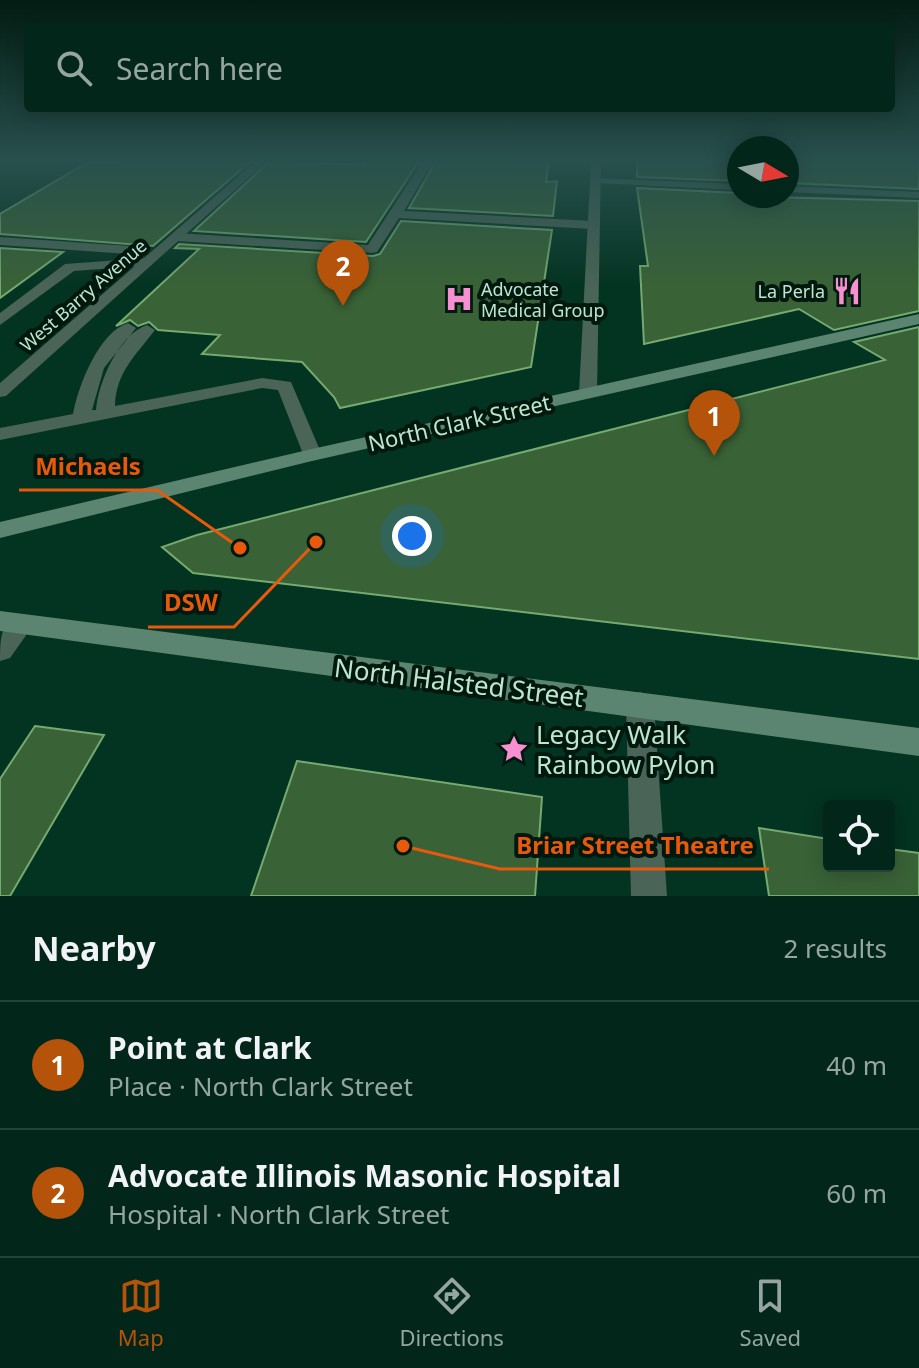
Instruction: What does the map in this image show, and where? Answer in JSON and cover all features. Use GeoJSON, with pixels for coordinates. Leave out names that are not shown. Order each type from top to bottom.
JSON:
{"type":"FeatureCollection","features":[{"type":"Feature","properties":{"kind":"main road","name":"North Clark Street"},"geometry":{"type":"LineString","coordinates":[[0,530],[312,455],[919,319]]}},
{"type":"Feature","properties":{"kind":"main road","name":"North Halsted Street"},"geometry":{"type":"LineString","coordinates":[[10,622],[919,742]]}},
{"type":"Feature","properties":{"kind":"street","name":"West Barry Avenue"},"geometry":{"type":"LineString","coordinates":[[0,392],[215,203]]}},
{"type":"Feature","properties":{"kind":"street"},"geometry":{"type":"LineString","coordinates":[[176,237],[372,249],[403,203]]}},
{"type":"Feature","properties":{"kind":"street"},"geometry":{"type":"LineString","coordinates":[[588,393],[594,203]]}},
{"type":"Feature","properties":{"kind":"street"},"geometry":{"type":"LineString","coordinates":[[396,214],[593,225]]}},
{"type":"Feature","properties":{"kind":"street"},"geometry":{"type":"LineString","coordinates":[[0,241],[153,257]]}},
{"type":"Feature","properties":{"kind":"street"},"geometry":{"type":"LineString","coordinates":[[0,320],[70,267],[153,257]]}},
{"type":"Feature","properties":{"kind":"street"},"geometry":{"type":"LineString","coordinates":[[82,417],[86,386],[96,363],[128,328]]}},
{"type":"Feature","properties":{"kind":"street"},"geometry":{"type":"LineString","coordinates":[[105,413],[105,389],[116,366],[147,330]]}},
{"type":"Feature","properties":{"kind":"street"},"geometry":{"type":"LineString","coordinates":[[0,434],[262,383],[285,386],[312,455]]}},
{"type":"Feature","properties":{"kind":"street"},"geometry":{"type":"LineString","coordinates":[[0,650],[10,622]]}},
{"type":"Feature","properties":{"kind":"street"},"geometry":{"type":"LineString","coordinates":[[640,705],[649,896]]}},
{"type":"Feature","properties":{"kind":"building"},"geometry":{"type":"Polygon","coordinates":[[[19,203],[203,203],[153,246],[0,234],[0,214],[19,203]]]}},
{"type":"Feature","properties":{"kind":"building"},"geometry":{"type":"Polygon","coordinates":[[[225,203],[392,203],[366,242],[194,231],[225,203]]]}},
{"type":"Feature","properties":{"kind":"building"},"geometry":{"type":"Polygon","coordinates":[[[412,203],[555,203],[553,216],[409,208],[412,203]]]}},
{"type":"Feature","properties":{"kind":"building"},"geometry":{"type":"Polygon","coordinates":[[[639,203],[727,203],[727,208],[799,208],[799,203],[919,203],[919,311],[834,330],[799,309],[644,344],[640,266],[648,266],[639,203]]]}},
{"type":"Feature","properties":{"kind":"building"},"geometry":{"type":"Polygon","coordinates":[[[401,221],[552,230],[531,367],[340,408],[302,362],[202,354],[220,335],[158,330],[149,322],[138,326],[130,320],[116,326],[199,249],[175,248],[179,244],[373,256],[380,254],[401,221]]]}},
{"type":"Feature","properties":{"kind":"building"},"geometry":{"type":"Polygon","coordinates":[[[0,248],[63,252],[0,298],[0,248]]]}},
{"type":"Feature","properties":{"kind":"building"},"geometry":{"type":"Polygon","coordinates":[[[919,327],[919,659],[193,573],[162,547],[197,535],[885,360],[854,342],[919,327]]]}},
{"type":"Feature","properties":{"kind":"building"},"geometry":{"type":"Polygon","coordinates":[[[35,726],[104,735],[10,896],[0,896],[0,779],[35,726]]]}},
{"type":"Feature","properties":{"kind":"building"},"geometry":{"type":"Polygon","coordinates":[[[297,761],[542,797],[535,896],[251,896],[297,761]]]}},
{"type":"Feature","properties":{"kind":"building"},"geometry":{"type":"Polygon","coordinates":[[[759,828],[823,838],[823,872],[895,872],[895,850],[919,853],[919,896],[769,896],[759,828]]]}},
{"type":"Feature","properties":{"kind":"place","name":"La Perla"},"geometry":{"type":"Point","coordinates":[847,291]}},
{"type":"Feature","properties":{"kind":"place","name":"Advocate Medical Group"},"geometry":{"type":"Point","coordinates":[459,299]}},
{"type":"Feature","properties":{"kind":"place","name":"Advocate Illinois Masonic Hospital"},"geometry":{"type":"Point","coordinates":[343,306]}},
{"type":"Feature","properties":{"kind":"place","name":"Point at Clark"},"geometry":{"type":"Point","coordinates":[714,456]}},
{"type":"Feature","properties":{"kind":"place","name":"DSW"},"geometry":{"type":"Point","coordinates":[316,542]}},
{"type":"Feature","properties":{"kind":"place","name":"Michaels"},"geometry":{"type":"Point","coordinates":[240,548]}},
{"type":"Feature","properties":{"kind":"place","name":"Legacy Walk Rainbow Pylon"},"geometry":{"type":"Point","coordinates":[514,749]}},
{"type":"Feature","properties":{"kind":"place","name":"Briar Street Theatre"},"geometry":{"type":"Point","coordinates":[403,846]}}]}
